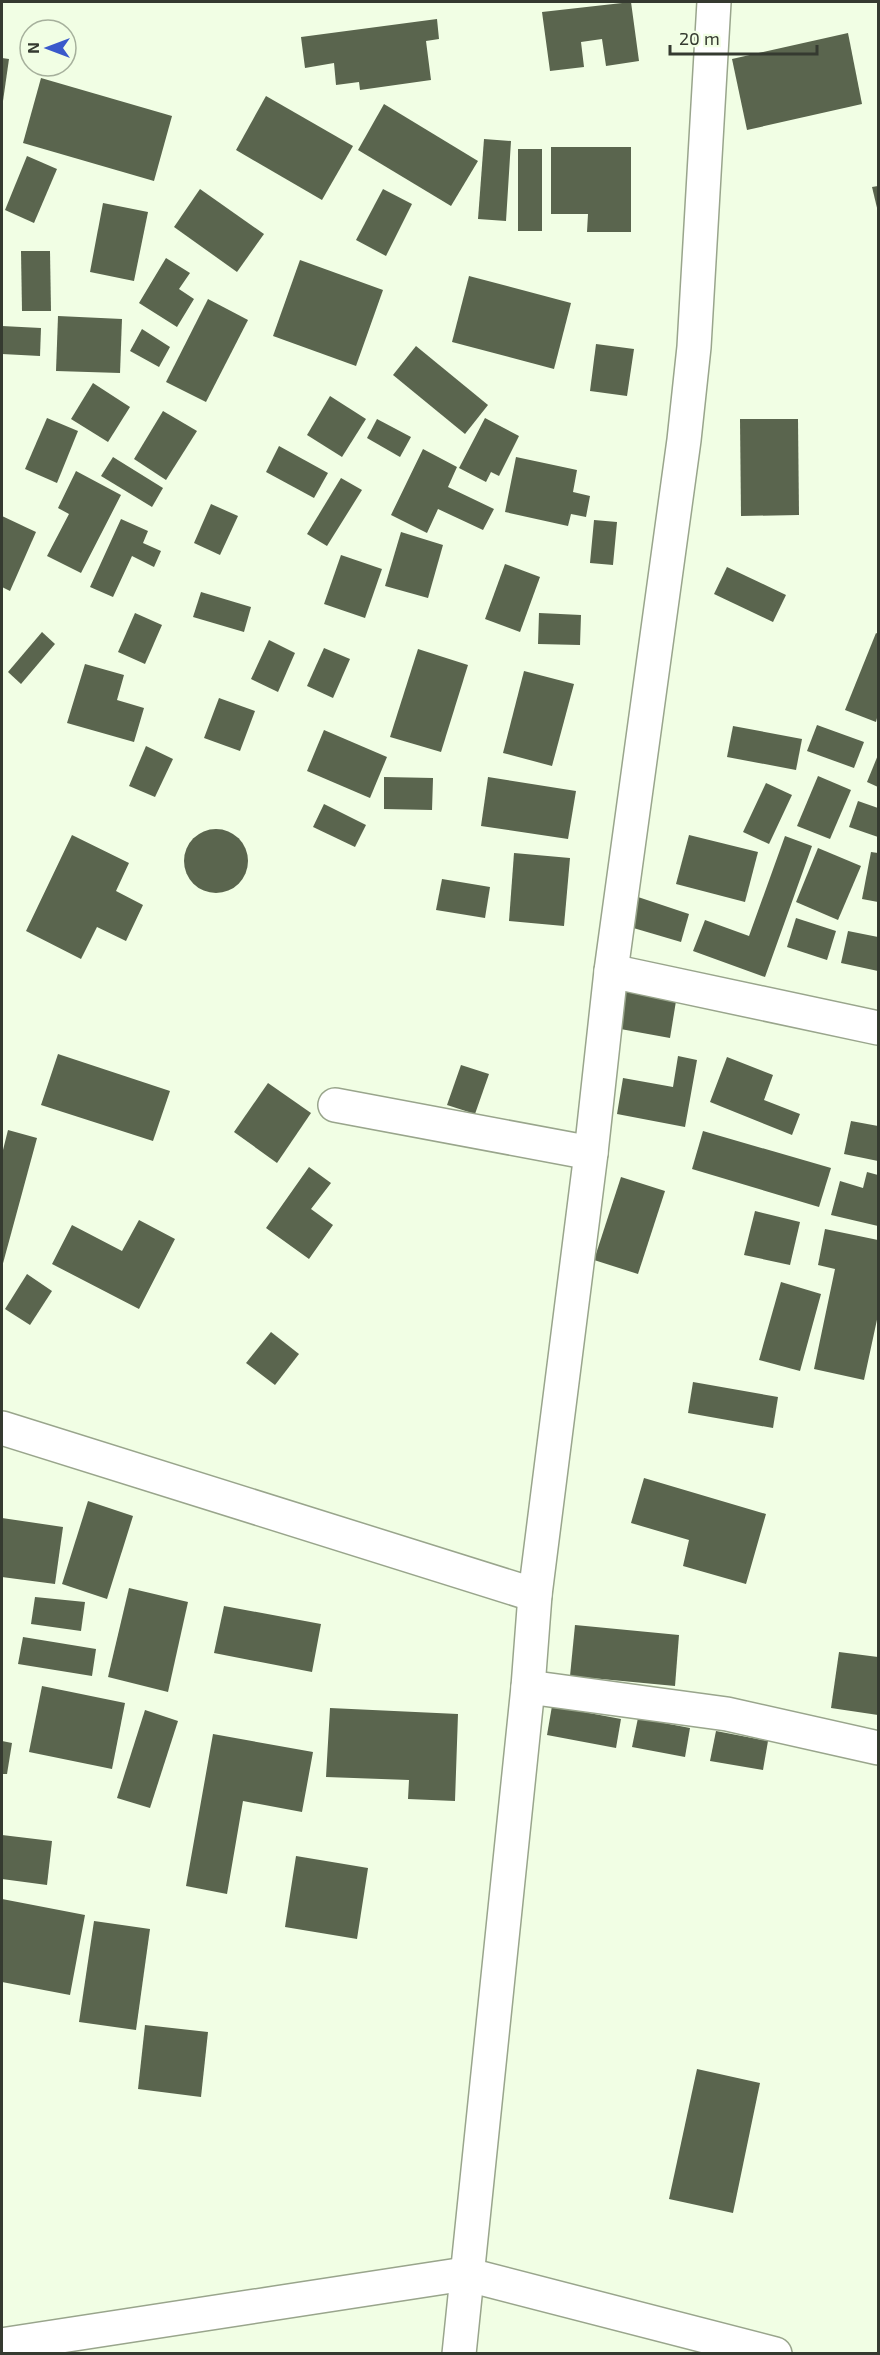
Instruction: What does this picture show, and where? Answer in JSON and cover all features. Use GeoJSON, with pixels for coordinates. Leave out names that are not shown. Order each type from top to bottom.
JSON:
{"type":"FeatureCollection","features":[{"type":"Feature","properties":{"kind":"street"},"geometry":{"type":"LineString","coordinates":[[459,2354],[465,2274],[528,1687],[535,1595],[591,1153],[611,971],[687,417],[694,347],[714,2]]}},
{"type":"Feature","properties":{"kind":"street"},"geometry":{"type":"LineString","coordinates":[[611,971],[879,1028]]}},
{"type":"Feature","properties":{"kind":"street"},"geometry":{"type":"LineString","coordinates":[[335,1105],[591,1153]]}},
{"type":"Feature","properties":{"kind":"street"},"geometry":{"type":"LineString","coordinates":[[2,1428],[535,1595]]}},
{"type":"Feature","properties":{"kind":"street"},"geometry":{"type":"LineString","coordinates":[[528,1687],[727,1714],[879,1748]]}},
{"type":"Feature","properties":{"kind":"street"},"geometry":{"type":"LineString","coordinates":[[2,2345],[465,2274],[775,2354]]}},
{"type":"Feature","properties":{"kind":"building"},"geometry":{"type":"Polygon","coordinates":[[[631,2],[639,61],[606,66],[602,39],[581,42],[584,67],[550,71],[542,12],[631,2]]]}},
{"type":"Feature","properties":{"kind":"building"},"geometry":{"type":"Polygon","coordinates":[[[437,19],[439,39],[426,41],[431,80],[360,90],[359,82],[336,85],[334,63],[305,68],[301,37],[437,19]]]}},
{"type":"Feature","properties":{"kind":"building"},"geometry":{"type":"Polygon","coordinates":[[[848,33],[862,104],[747,130],[732,59],[848,33]]]}},
{"type":"Feature","properties":{"kind":"building"},"geometry":{"type":"Polygon","coordinates":[[[2,58],[9,59],[3,101],[2,100],[2,58]]]}},
{"type":"Feature","properties":{"kind":"building"},"geometry":{"type":"Polygon","coordinates":[[[41,78],[172,116],[154,181],[23,143],[41,78]]]}},
{"type":"Feature","properties":{"kind":"building"},"geometry":{"type":"Polygon","coordinates":[[[266,96],[353,146],[322,200],[236,150],[266,96]]]}},
{"type":"Feature","properties":{"kind":"building"},"geometry":{"type":"Polygon","coordinates":[[[384,104],[478,161],[451,206],[358,150],[384,104]]]}},
{"type":"Feature","properties":{"kind":"building"},"geometry":{"type":"Polygon","coordinates":[[[484,139],[511,141],[506,221],[478,219],[484,139]]]}},
{"type":"Feature","properties":{"kind":"building"},"geometry":{"type":"Polygon","coordinates":[[[551,147],[631,147],[631,232],[587,232],[588,214],[551,214],[551,147]]]}},
{"type":"Feature","properties":{"kind":"building"},"geometry":{"type":"Polygon","coordinates":[[[518,149],[542,149],[542,231],[518,231],[518,149]]]}},
{"type":"Feature","properties":{"kind":"building"},"geometry":{"type":"Polygon","coordinates":[[[27,156],[57,169],[34,223],[5,210],[27,156]]]}},
{"type":"Feature","properties":{"kind":"building"},"geometry":{"type":"Polygon","coordinates":[[[878,186],[878,212],[872,187],[878,186]]]}},
{"type":"Feature","properties":{"kind":"building"},"geometry":{"type":"Polygon","coordinates":[[[200,189],[264,234],[237,272],[174,227],[200,189]]]}},
{"type":"Feature","properties":{"kind":"building"},"geometry":{"type":"Polygon","coordinates":[[[383,189],[412,204],[386,256],[356,240],[383,189]]]}},
{"type":"Feature","properties":{"kind":"building"},"geometry":{"type":"Polygon","coordinates":[[[103,203],[148,212],[134,281],[90,272],[103,203]]]}},
{"type":"Feature","properties":{"kind":"building"},"geometry":{"type":"Polygon","coordinates":[[[21,251],[50,251],[51,311],[22,311],[21,251]]]}},
{"type":"Feature","properties":{"kind":"building"},"geometry":{"type":"Polygon","coordinates":[[[166,258],[190,273],[179,289],[194,299],[177,327],[139,303],[166,258]]]}},
{"type":"Feature","properties":{"kind":"building"},"geometry":{"type":"Polygon","coordinates":[[[300,260],[383,290],[356,366],[273,336],[300,260]]]}},
{"type":"Feature","properties":{"kind":"building"},"geometry":{"type":"Polygon","coordinates":[[[469,276],[571,303],[554,369],[452,342],[469,276]]]}},
{"type":"Feature","properties":{"kind":"building"},"geometry":{"type":"Polygon","coordinates":[[[208,299],[248,320],[206,402],[166,382],[208,299]]]}},
{"type":"Feature","properties":{"kind":"building"},"geometry":{"type":"Polygon","coordinates":[[[58,316],[122,319],[120,373],[56,371],[58,316]]]}},
{"type":"Feature","properties":{"kind":"building"},"geometry":{"type":"Polygon","coordinates":[[[2,326],[41,328],[40,356],[2,354],[2,326]]]}},
{"type":"Feature","properties":{"kind":"building"},"geometry":{"type":"Polygon","coordinates":[[[142,329],[170,347],[159,367],[130,351],[142,329]]]}},
{"type":"Feature","properties":{"kind":"building"},"geometry":{"type":"Polygon","coordinates":[[[596,344],[634,349],[627,396],[590,391],[596,344]]]}},
{"type":"Feature","properties":{"kind":"building"},"geometry":{"type":"Polygon","coordinates":[[[416,346],[488,405],[465,434],[393,375],[416,346]]]}},
{"type":"Feature","properties":{"kind":"building"},"geometry":{"type":"Polygon","coordinates":[[[93,383],[130,407],[108,442],[71,419],[93,383]]]}},
{"type":"Feature","properties":{"kind":"building"},"geometry":{"type":"Polygon","coordinates":[[[330,396],[366,419],[342,457],[307,435],[330,396]]]}},
{"type":"Feature","properties":{"kind":"building"},"geometry":{"type":"Polygon","coordinates":[[[163,411],[197,431],[166,480],[134,459],[163,411]]]}},
{"type":"Feature","properties":{"kind":"building"},"geometry":{"type":"Polygon","coordinates":[[[47,418],[78,431],[57,483],[25,469],[47,418]]]}},
{"type":"Feature","properties":{"kind":"building"},"geometry":{"type":"Polygon","coordinates":[[[485,418],[519,436],[499,476],[491,472],[486,482],[459,468],[485,418]]]}},
{"type":"Feature","properties":{"kind":"building"},"geometry":{"type":"Polygon","coordinates":[[[377,419],[411,437],[400,457],[367,438],[377,419]]]}},
{"type":"Feature","properties":{"kind":"building"},"geometry":{"type":"Polygon","coordinates":[[[740,419],[798,419],[799,515],[741,516],[740,419]]]}},
{"type":"Feature","properties":{"kind":"building"},"geometry":{"type":"Polygon","coordinates":[[[279,446],[328,473],[314,498],[266,472],[279,446]]]}},
{"type":"Feature","properties":{"kind":"building"},"geometry":{"type":"Polygon","coordinates":[[[423,449],[457,467],[448,487],[494,509],[483,530],[438,509],[427,533],[391,515],[423,449]]]}},
{"type":"Feature","properties":{"kind":"building"},"geometry":{"type":"Polygon","coordinates":[[[113,457],[163,488],[152,507],[101,476],[113,457]]]}},
{"type":"Feature","properties":{"kind":"building"},"geometry":{"type":"Polygon","coordinates":[[[516,457],[577,470],[573,492],[590,496],[586,517],[571,514],[568,526],[505,512],[516,457]]]}},
{"type":"Feature","properties":{"kind":"building"},"geometry":{"type":"Polygon","coordinates":[[[76,471],[121,495],[81,573],[47,556],[69,514],[58,508],[76,471]]]}},
{"type":"Feature","properties":{"kind":"building"},"geometry":{"type":"Polygon","coordinates":[[[341,478],[362,490],[327,546],[307,534],[341,478]]]}},
{"type":"Feature","properties":{"kind":"building"},"geometry":{"type":"Polygon","coordinates":[[[211,504],[238,516],[220,555],[194,543],[211,504]]]}},
{"type":"Feature","properties":{"kind":"building"},"geometry":{"type":"Polygon","coordinates":[[[2,516],[36,532],[10,591],[2,587],[2,516]]]}},
{"type":"Feature","properties":{"kind":"building"},"geometry":{"type":"Polygon","coordinates":[[[121,519],[148,531],[143,543],[161,551],[154,567],[132,556],[113,597],[90,587],[121,519]]]}},
{"type":"Feature","properties":{"kind":"building"},"geometry":{"type":"Polygon","coordinates":[[[594,520],[617,522],[613,565],[590,563],[594,520]]]}},
{"type":"Feature","properties":{"kind":"building"},"geometry":{"type":"Polygon","coordinates":[[[401,532],[443,545],[428,598],[385,586],[401,532]]]}},
{"type":"Feature","properties":{"kind":"building"},"geometry":{"type":"Polygon","coordinates":[[[341,555],[382,569],[365,618],[324,604],[341,555]]]}},
{"type":"Feature","properties":{"kind":"building"},"geometry":{"type":"Polygon","coordinates":[[[505,564],[540,577],[520,632],[485,619],[505,564]]]}},
{"type":"Feature","properties":{"kind":"building"},"geometry":{"type":"Polygon","coordinates":[[[727,567],[786,595],[773,622],[714,594],[727,567]]]}},
{"type":"Feature","properties":{"kind":"building"},"geometry":{"type":"Polygon","coordinates":[[[201,592],[251,607],[244,632],[193,617],[201,592]]]}},
{"type":"Feature","properties":{"kind":"building"},"geometry":{"type":"Polygon","coordinates":[[[135,613],[162,625],[145,664],[118,652],[135,613]]]}},
{"type":"Feature","properties":{"kind":"building"},"geometry":{"type":"Polygon","coordinates":[[[539,613],[581,615],[580,645],[538,644],[539,613]]]}},
{"type":"Feature","properties":{"kind":"building"},"geometry":{"type":"Polygon","coordinates":[[[42,632],[55,644],[21,684],[8,672],[42,632]]]}},
{"type":"Feature","properties":{"kind":"building"},"geometry":{"type":"Polygon","coordinates":[[[876,633],[878,634],[878,714],[876,722],[845,710],[876,633]]]}},
{"type":"Feature","properties":{"kind":"building"},"geometry":{"type":"Polygon","coordinates":[[[269,640],[295,653],[278,692],[251,679],[269,640]]]}},
{"type":"Feature","properties":{"kind":"building"},"geometry":{"type":"Polygon","coordinates":[[[324,648],[350,659],[333,698],[307,686],[324,648]]]}},
{"type":"Feature","properties":{"kind":"building"},"geometry":{"type":"Polygon","coordinates":[[[418,649],[468,665],[441,752],[390,737],[418,649]]]}},
{"type":"Feature","properties":{"kind":"building"},"geometry":{"type":"Polygon","coordinates":[[[85,664],[124,675],[117,700],[144,708],[134,742],[67,723],[85,664]]]}},
{"type":"Feature","properties":{"kind":"building"},"geometry":{"type":"Polygon","coordinates":[[[524,671],[574,684],[552,766],[503,753],[524,671]]]}},
{"type":"Feature","properties":{"kind":"building"},"geometry":{"type":"Polygon","coordinates":[[[219,698],[255,711],[240,751],[204,738],[219,698]]]}},
{"type":"Feature","properties":{"kind":"building"},"geometry":{"type":"Polygon","coordinates":[[[817,725],[864,742],[854,768],[807,751],[817,725]]]}},
{"type":"Feature","properties":{"kind":"building"},"geometry":{"type":"Polygon","coordinates":[[[733,726],[802,739],[796,770],[727,757],[733,726]]]}},
{"type":"Feature","properties":{"kind":"building"},"geometry":{"type":"Polygon","coordinates":[[[324,730],[387,757],[370,798],[307,771],[324,730]]]}},
{"type":"Feature","properties":{"kind":"building"},"geometry":{"type":"Polygon","coordinates":[[[146,746],[173,759],[155,797],[129,786],[146,746]]]}},
{"type":"Feature","properties":{"kind":"building"},"geometry":{"type":"Polygon","coordinates":[[[878,755],[878,787],[867,782],[878,755]]]}},
{"type":"Feature","properties":{"kind":"building"},"geometry":{"type":"Polygon","coordinates":[[[818,776],[851,790],[830,839],[797,826],[818,776]]]}},
{"type":"Feature","properties":{"kind":"building"},"geometry":{"type":"Polygon","coordinates":[[[384,777],[433,778],[432,810],[384,809],[384,777]]]}},
{"type":"Feature","properties":{"kind":"building"},"geometry":{"type":"Polygon","coordinates":[[[488,777],[576,791],[568,839],[481,826],[488,777]]]}},
{"type":"Feature","properties":{"kind":"building"},"geometry":{"type":"Polygon","coordinates":[[[766,783],[792,795],[769,844],[743,832],[766,783]]]}},
{"type":"Feature","properties":{"kind":"building"},"geometry":{"type":"Polygon","coordinates":[[[858,801],[878,808],[878,837],[849,827],[858,801]]]}},
{"type":"Feature","properties":{"kind":"building"},"geometry":{"type":"Polygon","coordinates":[[[324,804],[366,825],[355,847],[313,827],[324,804]]]}},
{"type":"Feature","properties":{"kind":"building"},"geometry":{"type":"Polygon","coordinates":[[[216,829],[239,838],[248,861],[239,884],[216,893],[193,884],[184,861],[193,838],[216,829]]]}},
{"type":"Feature","properties":{"kind":"building"},"geometry":{"type":"Polygon","coordinates":[[[72,835],[129,863],[116,891],[143,905],[126,941],[97,927],[81,959],[26,931],[72,835]]]}},
{"type":"Feature","properties":{"kind":"building"},"geometry":{"type":"Polygon","coordinates":[[[689,835],[758,852],[745,902],[676,884],[689,835]]]}},
{"type":"Feature","properties":{"kind":"building"},"geometry":{"type":"Polygon","coordinates":[[[785,836],[812,846],[765,977],[693,951],[705,920],[749,936],[785,836]]]}},
{"type":"Feature","properties":{"kind":"building"},"geometry":{"type":"Polygon","coordinates":[[[818,848],[861,866],[838,920],[796,902],[818,848]]]}},
{"type":"Feature","properties":{"kind":"building"},"geometry":{"type":"Polygon","coordinates":[[[871,852],[878,853],[878,902],[862,899],[871,852]]]}},
{"type":"Feature","properties":{"kind":"building"},"geometry":{"type":"Polygon","coordinates":[[[514,853],[570,858],[564,926],[509,921],[514,853]]]}},
{"type":"Feature","properties":{"kind":"building"},"geometry":{"type":"Polygon","coordinates":[[[442,879],[490,887],[485,918],[436,910],[442,879]]]}},
{"type":"Feature","properties":{"kind":"building"},"geometry":{"type":"Polygon","coordinates":[[[638,897],[689,914],[681,942],[630,927],[638,897]]]}},
{"type":"Feature","properties":{"kind":"building"},"geometry":{"type":"Polygon","coordinates":[[[796,918],[836,931],[827,960],[787,947],[796,918]]]}},
{"type":"Feature","properties":{"kind":"building"},"geometry":{"type":"Polygon","coordinates":[[[848,931],[878,937],[878,971],[841,963],[848,931]]]}},
{"type":"Feature","properties":{"kind":"building"},"geometry":{"type":"Polygon","coordinates":[[[622,990],[676,1001],[670,1038],[615,1028],[622,990]]]}},
{"type":"Feature","properties":{"kind":"building"},"geometry":{"type":"Polygon","coordinates":[[[58,1054],[170,1091],[153,1141],[41,1105],[58,1054]]]}},
{"type":"Feature","properties":{"kind":"building"},"geometry":{"type":"Polygon","coordinates":[[[678,1056],[697,1060],[685,1127],[617,1114],[623,1078],[673,1087],[678,1056]]]}},
{"type":"Feature","properties":{"kind":"building"},"geometry":{"type":"Polygon","coordinates":[[[727,1057],[773,1075],[764,1100],[800,1114],[792,1135],[710,1102],[727,1057]]]}},
{"type":"Feature","properties":{"kind":"building"},"geometry":{"type":"Polygon","coordinates":[[[461,1065],[489,1074],[475,1114],[447,1105],[461,1065]]]}},
{"type":"Feature","properties":{"kind":"building"},"geometry":{"type":"Polygon","coordinates":[[[268,1083],[311,1113],[277,1163],[234,1132],[268,1083]]]}},
{"type":"Feature","properties":{"kind":"building"},"geometry":{"type":"Polygon","coordinates":[[[851,1121],[878,1126],[878,1161],[844,1154],[851,1121]]]}},
{"type":"Feature","properties":{"kind":"building"},"geometry":{"type":"Polygon","coordinates":[[[8,1130],[37,1138],[2,1267],[2,1154],[8,1130]]]}},
{"type":"Feature","properties":{"kind":"building"},"geometry":{"type":"Polygon","coordinates":[[[703,1131],[831,1168],[819,1207],[692,1169],[703,1131]]]}},
{"type":"Feature","properties":{"kind":"building"},"geometry":{"type":"Polygon","coordinates":[[[309,1167],[331,1183],[311,1209],[333,1225],[309,1259],[266,1228],[309,1167]]]}},
{"type":"Feature","properties":{"kind":"building"},"geometry":{"type":"Polygon","coordinates":[[[867,1172],[878,1175],[878,1226],[831,1215],[840,1181],[863,1188],[867,1172]]]}},
{"type":"Feature","properties":{"kind":"building"},"geometry":{"type":"Polygon","coordinates":[[[621,1177],[665,1191],[638,1274],[594,1260],[621,1177]]]}},
{"type":"Feature","properties":{"kind":"building"},"geometry":{"type":"Polygon","coordinates":[[[755,1211],[800,1222],[790,1265],[744,1255],[755,1211]]]}},
{"type":"Feature","properties":{"kind":"building"},"geometry":{"type":"Polygon","coordinates":[[[139,1220],[175,1239],[139,1309],[52,1264],[72,1225],[122,1251],[139,1220]]]}},
{"type":"Feature","properties":{"kind":"building"},"geometry":{"type":"Polygon","coordinates":[[[825,1229],[878,1240],[878,1315],[864,1380],[814,1369],[835,1269],[818,1265],[825,1229]]]}},
{"type":"Feature","properties":{"kind":"building"},"geometry":{"type":"Polygon","coordinates":[[[27,1274],[52,1291],[30,1325],[5,1309],[27,1274]]]}},
{"type":"Feature","properties":{"kind":"building"},"geometry":{"type":"Polygon","coordinates":[[[781,1282],[821,1294],[800,1371],[759,1360],[781,1282]]]}},
{"type":"Feature","properties":{"kind":"building"},"geometry":{"type":"Polygon","coordinates":[[[271,1332],[299,1354],[275,1385],[246,1363],[271,1332]]]}},
{"type":"Feature","properties":{"kind":"building"},"geometry":{"type":"Polygon","coordinates":[[[693,1382],[778,1397],[773,1428],[688,1413],[693,1382]]]}},
{"type":"Feature","properties":{"kind":"building"},"geometry":{"type":"Polygon","coordinates":[[[644,1478],[766,1514],[746,1584],[683,1566],[689,1540],[631,1523],[644,1478]]]}},
{"type":"Feature","properties":{"kind":"building"},"geometry":{"type":"Polygon","coordinates":[[[88,1501],[133,1516],[107,1599],[62,1584],[88,1501]]]}},
{"type":"Feature","properties":{"kind":"building"},"geometry":{"type":"Polygon","coordinates":[[[2,1518],[63,1527],[55,1584],[2,1577],[2,1518]]]}},
{"type":"Feature","properties":{"kind":"building"},"geometry":{"type":"Polygon","coordinates":[[[129,1588],[188,1602],[168,1692],[108,1677],[129,1588]]]}},
{"type":"Feature","properties":{"kind":"building"},"geometry":{"type":"Polygon","coordinates":[[[35,1597],[85,1602],[81,1631],[31,1624],[35,1597]]]}},
{"type":"Feature","properties":{"kind":"building"},"geometry":{"type":"Polygon","coordinates":[[[224,1606],[321,1624],[312,1672],[214,1653],[224,1606]]]}},
{"type":"Feature","properties":{"kind":"building"},"geometry":{"type":"Polygon","coordinates":[[[575,1625],[679,1635],[675,1686],[570,1676],[575,1625]]]}},
{"type":"Feature","properties":{"kind":"building"},"geometry":{"type":"Polygon","coordinates":[[[23,1637],[96,1649],[92,1676],[18,1664],[23,1637]]]}},
{"type":"Feature","properties":{"kind":"building"},"geometry":{"type":"Polygon","coordinates":[[[839,1652],[878,1657],[878,1715],[831,1708],[839,1652]]]}},
{"type":"Feature","properties":{"kind":"building"},"geometry":{"type":"Polygon","coordinates":[[[42,1686],[125,1703],[112,1769],[29,1752],[42,1686]]]}},
{"type":"Feature","properties":{"kind":"building"},"geometry":{"type":"Polygon","coordinates":[[[552,1706],[621,1719],[616,1748],[547,1735],[552,1706]]]}},
{"type":"Feature","properties":{"kind":"building"},"geometry":{"type":"Polygon","coordinates":[[[330,1708],[458,1714],[455,1801],[408,1799],[409,1780],[326,1777],[330,1708]]]}},
{"type":"Feature","properties":{"kind":"building"},"geometry":{"type":"Polygon","coordinates":[[[145,1710],[178,1721],[150,1808],[117,1798],[145,1710]]]}},
{"type":"Feature","properties":{"kind":"building"},"geometry":{"type":"Polygon","coordinates":[[[638,1718],[690,1728],[685,1757],[632,1747],[638,1718]]]}},
{"type":"Feature","properties":{"kind":"building"},"geometry":{"type":"Polygon","coordinates":[[[716,1731],[768,1741],[763,1770],[710,1761],[716,1731]]]}},
{"type":"Feature","properties":{"kind":"building"},"geometry":{"type":"Polygon","coordinates":[[[213,1734],[313,1752],[302,1812],[243,1801],[227,1894],[186,1886],[213,1734]]]}},
{"type":"Feature","properties":{"kind":"building"},"geometry":{"type":"Polygon","coordinates":[[[2,1741],[12,1743],[7,1774],[2,1774],[2,1741]]]}},
{"type":"Feature","properties":{"kind":"building"},"geometry":{"type":"Polygon","coordinates":[[[2,1835],[52,1841],[47,1885],[2,1879],[2,1835]]]}},
{"type":"Feature","properties":{"kind":"building"},"geometry":{"type":"Polygon","coordinates":[[[296,1856],[368,1868],[357,1939],[285,1927],[296,1856]]]}},
{"type":"Feature","properties":{"kind":"building"},"geometry":{"type":"Polygon","coordinates":[[[2,1899],[85,1915],[70,1995],[2,1982],[2,1899]]]}},
{"type":"Feature","properties":{"kind":"building"},"geometry":{"type":"Polygon","coordinates":[[[94,1921],[150,1929],[136,2030],[79,2022],[94,1921]]]}},
{"type":"Feature","properties":{"kind":"building"},"geometry":{"type":"Polygon","coordinates":[[[145,2025],[208,2032],[201,2097],[138,2089],[145,2025]]]}},
{"type":"Feature","properties":{"kind":"building"},"geometry":{"type":"Polygon","coordinates":[[[697,2069],[760,2083],[733,2213],[669,2199],[697,2069]]]}}]}
